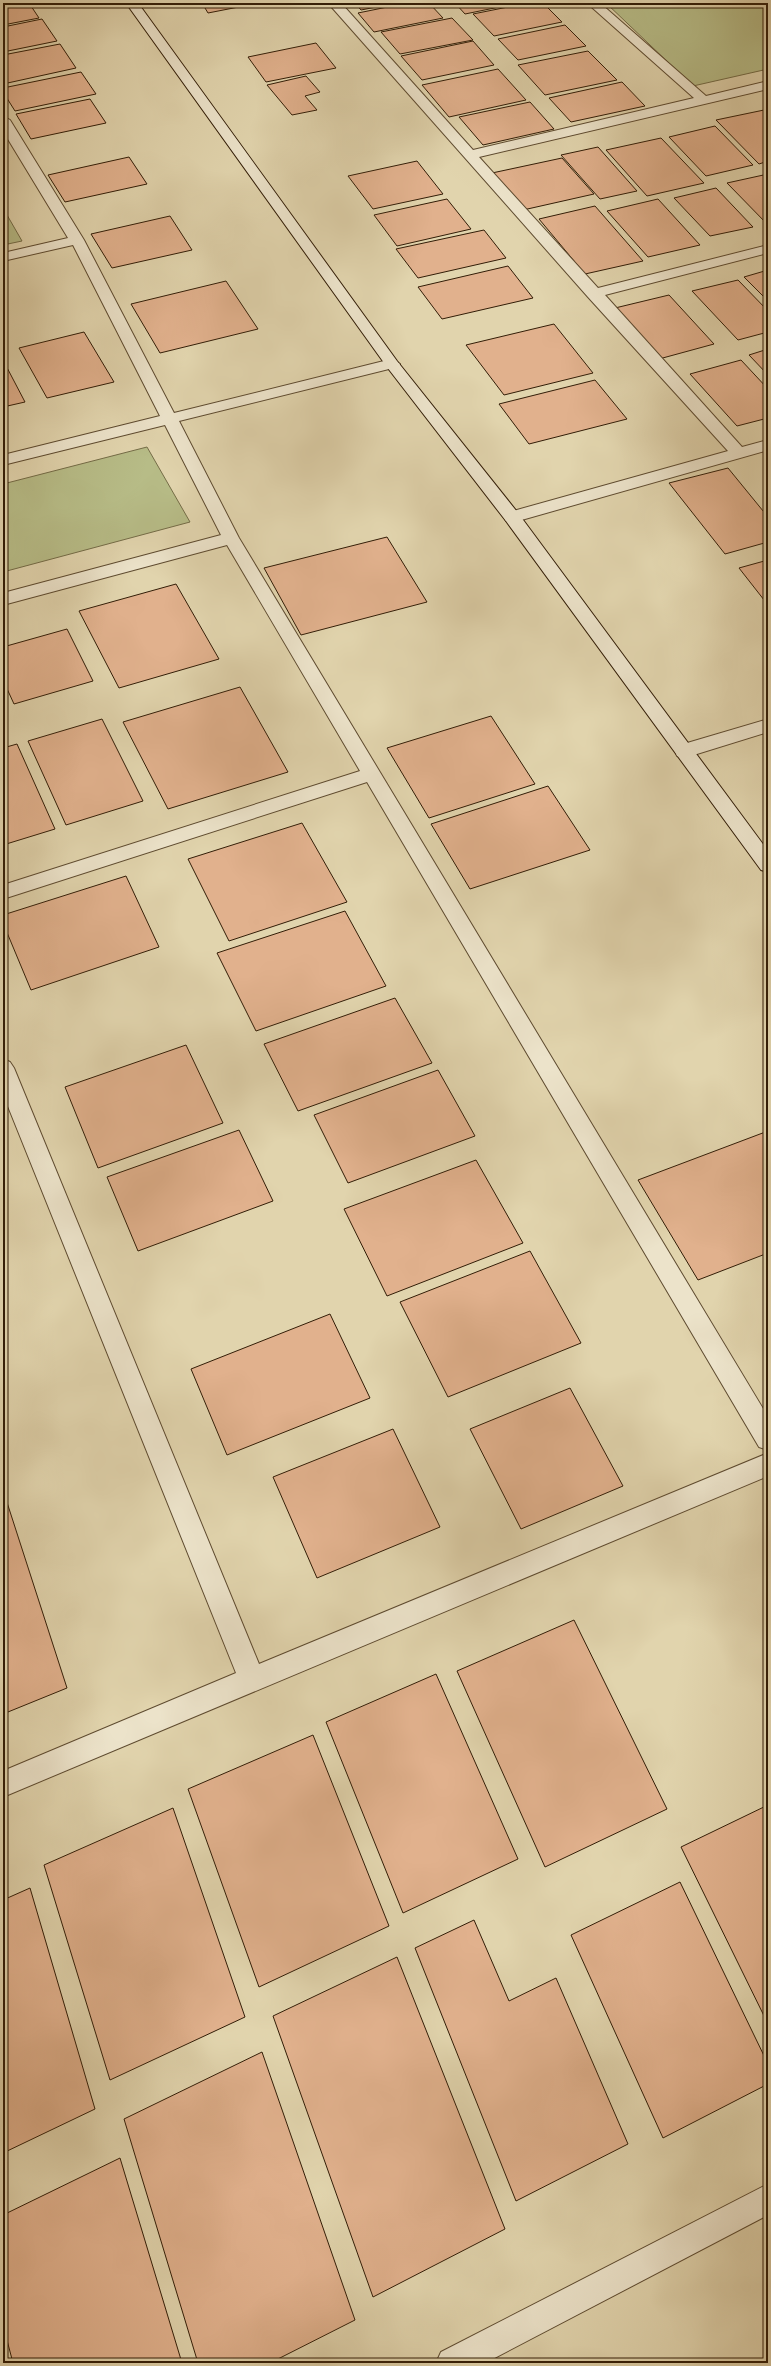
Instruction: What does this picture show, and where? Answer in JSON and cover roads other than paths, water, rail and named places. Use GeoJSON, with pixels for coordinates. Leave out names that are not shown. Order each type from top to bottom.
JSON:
{"type":"FeatureCollection","features":[{"type":"Feature","properties":{"kind":"street"},"geometry":{"type":"LineString","coordinates":[[132,3],[392,364],[512,517],[768,865]]}},
{"type":"Feature","properties":{"kind":"street"},"geometry":{"type":"LineString","coordinates":[[334,3],[593,294],[738,453]]}},
{"type":"Feature","properties":{"kind":"street"},"geometry":{"type":"LineString","coordinates":[[593,3],[703,100]]}},
{"type":"Feature","properties":{"kind":"street"},"geometry":{"type":"LineString","coordinates":[[469,155],[768,86]]}},
{"type":"Feature","properties":{"kind":"street"},"geometry":{"type":"LineString","coordinates":[[3,120],[77,240],[231,538],[768,1439]]}},
{"type":"Feature","properties":{"kind":"street"},"geometry":{"type":"LineString","coordinates":[[3,257],[77,240]]}},
{"type":"Feature","properties":{"kind":"street"},"geometry":{"type":"LineString","coordinates":[[593,294],[768,249]]}},
{"type":"Feature","properties":{"kind":"street"},"geometry":{"type":"LineString","coordinates":[[3,460],[392,364]]}},
{"type":"Feature","properties":{"kind":"street"},"geometry":{"type":"LineString","coordinates":[[512,517],[768,445]]}},
{"type":"Feature","properties":{"kind":"street"},"geometry":{"type":"LineString","coordinates":[[3,600],[231,538]]}},
{"type":"Feature","properties":{"kind":"street"},"geometry":{"type":"LineString","coordinates":[[684,751],[768,724]]}},
{"type":"Feature","properties":{"kind":"street"},"geometry":{"type":"LineString","coordinates":[[3,892],[371,774]]}},
{"type":"Feature","properties":{"kind":"street"},"geometry":{"type":"LineString","coordinates":[[3,1068],[252,1680]]}},
{"type":"Feature","properties":{"kind":"street"},"geometry":{"type":"LineString","coordinates":[[3,1784],[768,1464]]}},
{"type":"Feature","properties":{"kind":"street"},"geometry":{"type":"LineString","coordinates":[[452,2363],[768,2199]]}}]}
